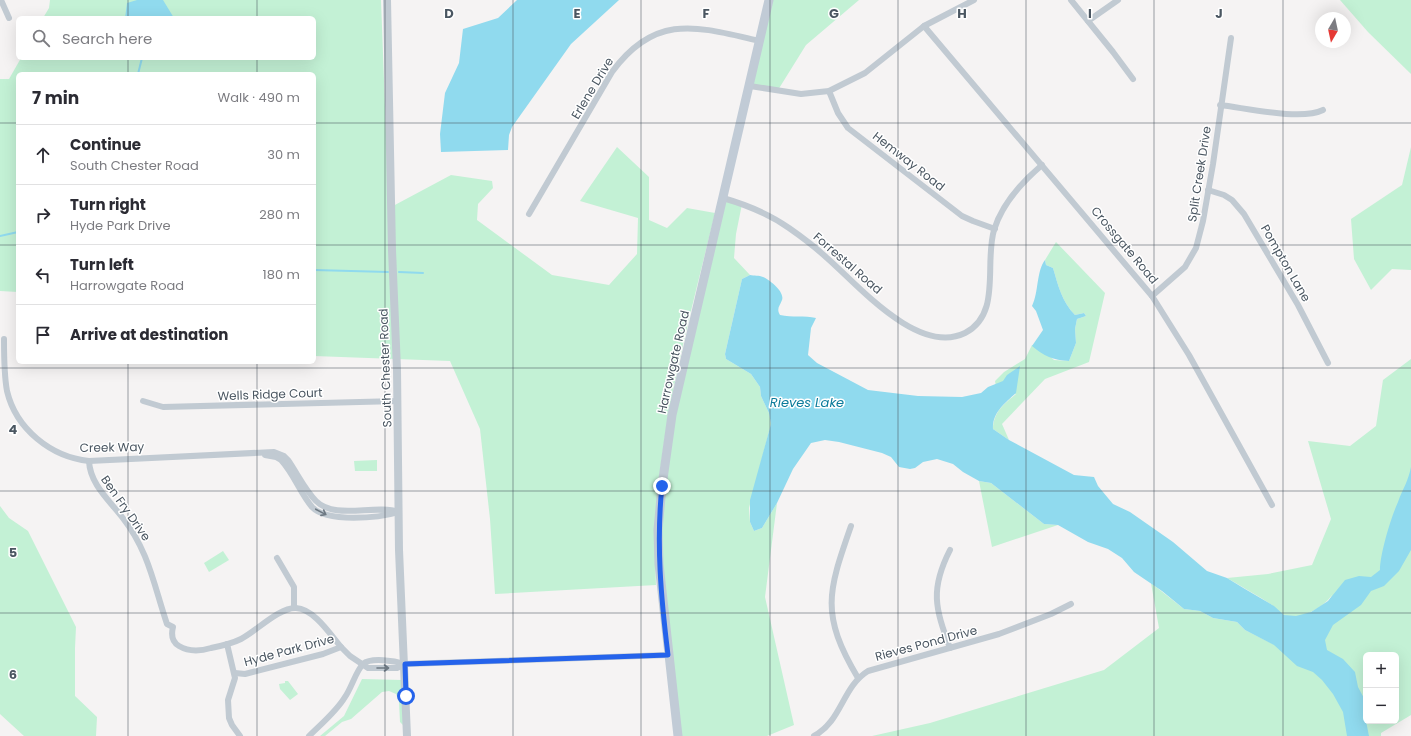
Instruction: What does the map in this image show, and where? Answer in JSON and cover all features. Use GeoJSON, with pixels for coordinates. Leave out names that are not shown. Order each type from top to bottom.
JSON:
{"type":"FeatureCollection","features":[{"type":"Feature","properties":{"kind":"main road","name":"Harrowgate Road"},"geometry":{"type":"LineString","coordinates":[[678,736],[659,564],[658,530],[662,486],[672,415],[769,0]]}},
{"type":"Feature","properties":{"kind":"street"},"geometry":{"type":"LineString","coordinates":[[0,0],[9,18]]}},
{"type":"Feature","properties":{"kind":"street","name":"South Chester Road"},"geometry":{"type":"LineString","coordinates":[[387,0],[398,401],[399,512],[407,736]]}},
{"type":"Feature","properties":{"kind":"street"},"geometry":{"type":"LineString","coordinates":[[750,86],[801,94],[829,91],[865,73],[924,26],[974,0]]}},
{"type":"Feature","properties":{"kind":"street"},"geometry":{"type":"LineString","coordinates":[[1071,0],[1133,79]]}},
{"type":"Feature","properties":{"kind":"street"},"geometry":{"type":"LineString","coordinates":[[1088,21],[1118,0]]}},
{"type":"Feature","properties":{"kind":"street","name":"Crossgate Road"},"geometry":{"type":"LineString","coordinates":[[924,26],[1152,296],[1186,349],[1272,505]]}},
{"type":"Feature","properties":{"kind":"street","name":"Erlene Drive"},"geometry":{"type":"LineString","coordinates":[[529,214],[612,72],[639,44],[664,31],[688,27],[712,30],[760,41]]}},
{"type":"Feature","properties":{"kind":"street","name":"Split Creek Drive"},"geometry":{"type":"LineString","coordinates":[[1152,296],[1185,267],[1192,257],[1201,228],[1231,38]]}},
{"type":"Feature","properties":{"kind":"street","name":"Hemway Road"},"geometry":{"type":"LineString","coordinates":[[829,91],[838,113],[848,128],[962,216],[978,224],[995,229]]}},
{"type":"Feature","properties":{"kind":"street"},"geometry":{"type":"LineString","coordinates":[[1220,105],[1277,112],[1310,114],[1323,110]]}},
{"type":"Feature","properties":{"kind":"street"},"geometry":{"type":"LineString","coordinates":[[995,229],[1003,211],[1014,194],[1031,174],[1042,166]]}},
{"type":"Feature","properties":{"kind":"street","name":"Pompton Lane"},"geometry":{"type":"LineString","coordinates":[[1208,190],[1224,195],[1232,200],[1244,214],[1298,305],[1328,363]]}},
{"type":"Feature","properties":{"kind":"street","name":"Forrestal Road"},"geometry":{"type":"LineString","coordinates":[[723,198],[751,207],[777,220],[823,254],[869,297],[916,330],[937,337],[958,336],[978,324],[986,311],[990,297],[990,249],[995,229]]}},
{"type":"Feature","properties":{"kind":"street","name":"Creek Way"},"geometry":{"type":"LineString","coordinates":[[4,339],[7,391],[14,410],[32,434],[56,452],[68,457],[88,461],[254,454],[272,456],[281,460],[311,506],[323,514],[338,517],[388,515],[399,512]]}},
{"type":"Feature","properties":{"kind":"street","name":"Wells Ridge Court"},"geometry":{"type":"LineString","coordinates":[[143,401],[152,405],[163,407],[398,401]]}},
{"type":"Feature","properties":{"kind":"street","name":"Ben Fry Drive"},"geometry":{"type":"LineString","coordinates":[[88,461],[91,477],[123,518],[142,550],[156,583],[167,624],[173,627],[172,636],[176,644],[187,650],[203,650],[227,644],[242,638],[284,610],[294,608]]}},
{"type":"Feature","properties":{"kind":"street"},"geometry":{"type":"LineString","coordinates":[[851,526],[832,584],[830,607],[837,637],[858,678]]}},
{"type":"Feature","properties":{"kind":"street"},"geometry":{"type":"LineString","coordinates":[[950,550],[938,576],[936,596],[938,610],[950,648]]}},
{"type":"Feature","properties":{"kind":"street"},"geometry":{"type":"LineString","coordinates":[[277,558],[294,587],[294,608],[308,612],[313,616],[341,646]]}},
{"type":"Feature","properties":{"kind":"street","name":"Rieves Pond Drive"},"geometry":{"type":"LineString","coordinates":[[814,736],[822,731],[834,719],[849,689],[858,678],[875,668],[1004,632],[1071,604]]}},
{"type":"Feature","properties":{"kind":"street"},"geometry":{"type":"LineString","coordinates":[[227,644],[235,673]]}},
{"type":"Feature","properties":{"kind":"street","name":"Hyde Park Drive"},"geometry":{"type":"LineString","coordinates":[[240,736],[232,725],[228,706],[235,673],[245,674],[323,654],[341,646],[362,665]]}},
{"type":"Feature","properties":{"kind":"street"},"geometry":{"type":"LineString","coordinates":[[309,736],[345,698],[362,665],[368,668],[396,668],[405,664],[668,655]]}},
{"type":"Feature","properties":{"kind":"green space"},"geometry":{"type":"Polygon","coordinates":[[[50,0],[381,0],[391,267],[393,206],[451,175],[492,181],[493,188],[478,204],[477,220],[552,275],[609,285],[637,254],[638,218],[580,201],[617,147],[649,177],[649,220],[667,228],[687,208],[715,213],[682,351],[664,444],[658,491],[655,538],[656,585],[495,594],[490,519],[480,429],[450,361],[316,356],[316,72],[16,72],[16,292],[0,291],[0,79],[9,79],[20,60],[316,60],[316,16],[44,16],[49,8],[50,0]]]}},
{"type":"Feature","properties":{"kind":"green space"},"geometry":{"type":"Polygon","coordinates":[[[769,0],[859,0],[806,45],[778,90],[750,86],[769,0]]]}},
{"type":"Feature","properties":{"kind":"green space"},"geometry":{"type":"Polygon","coordinates":[[[1340,0],[1411,0],[1411,74],[1368,32],[1340,0]]]}},
{"type":"Feature","properties":{"kind":"green space"},"geometry":{"type":"Polygon","coordinates":[[[1411,147],[1411,270],[1392,269],[1371,290],[1354,259],[1351,219],[1402,185],[1411,147]]]}},
{"type":"Feature","properties":{"kind":"green space"},"geometry":{"type":"Polygon","coordinates":[[[723,198],[742,204],[736,234],[734,258],[750,275],[742,279],[725,354],[726,359],[751,374],[760,387],[761,396],[769,413],[771,424],[749,508],[750,522],[754,531],[762,528],[777,503],[765,597],[794,725],[767,736],[678,736],[659,564],[667,443],[723,198]]]}},
{"type":"Feature","properties":{"kind":"green space"},"geometry":{"type":"Polygon","coordinates":[[[1056,242],[1105,293],[1089,362],[1045,379],[1002,424],[1009,440],[993,429],[995,418],[1000,408],[1016,394],[996,387],[995,381],[1004,372],[1025,359],[1032,345],[1038,345],[1054,360],[1069,361],[1076,343],[1075,329],[1077,319],[1086,316],[1084,313],[1075,315],[1067,305],[1061,293],[1053,268],[1046,265],[1045,260],[1056,242]]]}},
{"type":"Feature","properties":{"kind":"green space"},"geometry":{"type":"Polygon","coordinates":[[[1411,359],[1411,715],[1399,722],[1399,652],[1363,652],[1363,724],[1396,724],[1381,733],[1381,736],[872,736],[930,723],[1104,670],[1159,628],[1151,583],[1184,609],[1200,611],[1213,618],[1237,622],[1245,630],[1273,644],[1309,640],[1332,595],[1328,600],[1311,612],[1297,617],[1290,617],[1282,614],[1272,605],[1227,578],[1268,574],[1312,565],[1331,519],[1308,441],[1350,446],[1376,426],[1383,380],[1411,359]]]}},
{"type":"Feature","properties":{"kind":"green space"},"geometry":{"type":"Polygon","coordinates":[[[377,460],[377,471],[355,471],[354,461],[377,460]]]}},
{"type":"Feature","properties":{"kind":"green space"},"geometry":{"type":"Polygon","coordinates":[[[979,481],[991,483],[1044,524],[1058,525],[992,547],[979,481]]]}},
{"type":"Feature","properties":{"kind":"green space"},"geometry":{"type":"Polygon","coordinates":[[[0,506],[9,518],[28,531],[76,627],[75,696],[97,717],[96,736],[24,736],[0,714],[0,506]]]}},
{"type":"Feature","properties":{"kind":"green space"},"geometry":{"type":"Polygon","coordinates":[[[223,551],[229,560],[209,572],[204,563],[223,551]]]}},
{"type":"Feature","properties":{"kind":"green space"},"geometry":{"type":"Polygon","coordinates":[[[362,679],[402,680],[403,725],[400,722],[399,702],[396,694],[389,691],[382,692],[351,719],[342,722],[325,736],[320,736],[344,716],[362,679]]]}},
{"type":"Feature","properties":{"kind":"green space"},"geometry":{"type":"Polygon","coordinates":[[[285,681],[288,681],[298,694],[290,700],[280,689],[279,684],[285,683],[285,681]]]}},
{"type":"Feature","properties":{"kind":"water"},"geometry":{"type":"Polygon","coordinates":[[[137,0],[163,0],[173,16],[125,16],[127,3],[137,0]]]}},
{"type":"Feature","properties":{"kind":"water"},"geometry":{"type":"Polygon","coordinates":[[[517,0],[619,0],[571,44],[512,127],[509,135],[508,150],[441,152],[440,134],[445,93],[459,63],[463,29],[498,18],[517,0]]]}},
{"type":"Feature","properties":{"kind":"water"},"geometry":{"type":"Polygon","coordinates":[[[1045,260],[1046,265],[1053,268],[1061,293],[1067,305],[1075,315],[1084,313],[1086,316],[1077,319],[1075,329],[1076,343],[1069,361],[1049,357],[1032,346],[1043,330],[1036,311],[1032,306],[1036,295],[1040,270],[1045,260]]]}},
{"type":"Feature","properties":{"kind":"water","name":"Rieves Lake"},"geometry":{"type":"Polygon","coordinates":[[[750,275],[760,276],[773,283],[781,293],[782,297],[778,309],[780,315],[816,318],[811,328],[808,355],[817,363],[868,390],[918,396],[962,397],[981,393],[988,387],[1003,381],[1007,375],[1020,366],[1016,393],[997,413],[993,423],[993,429],[1009,440],[1074,475],[1094,477],[1098,486],[1113,504],[1130,512],[1173,542],[1207,571],[1227,578],[1274,606],[1284,615],[1296,616],[1311,612],[1328,601],[1345,580],[1359,576],[1371,577],[1380,570],[1380,563],[1389,526],[1411,467],[1411,550],[1399,571],[1384,586],[1371,591],[1361,605],[1333,625],[1325,640],[1327,650],[1343,659],[1355,672],[1358,687],[1363,696],[1363,724],[1367,724],[1369,736],[1347,736],[1343,712],[1333,694],[1322,680],[1313,672],[1297,666],[1274,645],[1245,630],[1237,622],[1213,618],[1200,611],[1184,609],[1162,591],[1134,572],[1122,558],[1108,549],[1088,542],[1058,525],[1044,524],[991,483],[979,481],[963,472],[953,464],[937,459],[923,462],[915,468],[910,469],[899,467],[891,457],[882,453],[825,440],[811,443],[793,469],[777,503],[762,528],[754,531],[750,522],[750,500],[771,424],[769,413],[761,396],[760,387],[751,374],[726,359],[725,354],[742,279],[750,275]]]}},
{"type":"Feature","properties":{"kind":"waterway"},"geometry":{"type":"LineString","coordinates":[[138,72],[142,60]]}},
{"type":"Feature","properties":{"kind":"waterway"},"geometry":{"type":"LineString","coordinates":[[0,236],[16,232]]}},
{"type":"Feature","properties":{"kind":"waterway"},"geometry":{"type":"LineString","coordinates":[[316,270],[388,272]]}},
{"type":"Feature","properties":{"kind":"waterway"},"geometry":{"type":"LineString","coordinates":[[399,272],[423,273]]}},
{"type":"Feature","properties":{"kind":"route"},"geometry":{"type":"LineString","coordinates":[[406,696],[405,664],[668,655],[659,564],[658,530],[662,486]]}}]}
